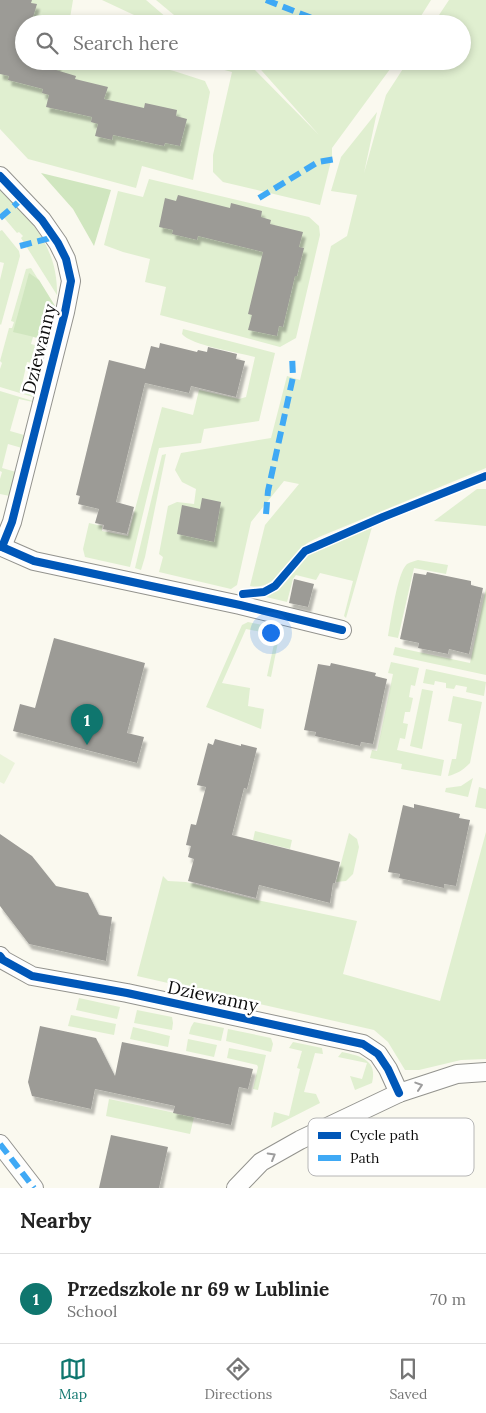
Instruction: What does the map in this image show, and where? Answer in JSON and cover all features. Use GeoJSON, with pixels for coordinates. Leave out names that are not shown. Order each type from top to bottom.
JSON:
{"type":"FeatureCollection","features":[{"type":"Feature","properties":{"kind":"street","name":"Dziewanny"},"geometry":{"type":"LineString","coordinates":[[0,176],[42,220],[58,243],[66,260],[71,281],[65,312],[14,515],[1,547]]}},
{"type":"Feature","properties":{"kind":"street"},"geometry":{"type":"LineString","coordinates":[[1,547],[34,561],[240,605],[342,630]]}},
{"type":"Feature","properties":{"kind":"street","name":"Dziewanny"},"geometry":{"type":"LineString","coordinates":[[0,956],[3,960],[32,976],[127,993],[363,1044],[378,1054],[388,1069],[399,1093]]}},
{"type":"Feature","properties":{"kind":"street"},"geometry":{"type":"LineString","coordinates":[[346,1118],[399,1093],[456,1074],[486,1072]]}},
{"type":"Feature","properties":{"kind":"street"},"geometry":{"type":"LineString","coordinates":[[236,1188],[261,1162],[308,1136]]}},
{"type":"Feature","properties":{"kind":"street"},"geometry":{"type":"LineString","coordinates":[[0,1144],[34,1188]]}},
{"type":"Feature","properties":{"kind":"green space"},"geometry":{"type":"Polygon","coordinates":[[[0,0],[73,0],[70,15],[15,15],[15,70],[170,70],[205,81],[210,92],[193,180],[142,166],[136,188],[28,159],[0,129],[0,0]]]}},
{"type":"Feature","properties":{"kind":"green space"},"geometry":{"type":"Polygon","coordinates":[[[102,0],[146,0],[164,15],[134,15],[102,0]]]}},
{"type":"Feature","properties":{"kind":"green space"},"geometry":{"type":"Polygon","coordinates":[[[156,0],[431,0],[422,15],[174,15],[156,0]]]}},
{"type":"Feature","properties":{"kind":"green space"},"geometry":{"type":"Polygon","coordinates":[[[449,0],[486,0],[486,468],[314,539],[296,554],[273,580],[259,586],[250,586],[265,525],[299,484],[284,481],[251,522],[237,585],[231,589],[159,572],[163,557],[159,554],[168,506],[177,502],[194,504],[196,489],[182,482],[175,470],[181,453],[271,438],[287,376],[300,380],[331,246],[347,236],[357,195],[331,191],[341,157],[377,112],[364,173],[386,95],[402,70],[471,70],[471,15],[439,15],[449,0]]]}},
{"type":"Feature","properties":{"kind":"green space"},"geometry":{"type":"Polygon","coordinates":[[[224,70],[255,70],[319,135],[261,70],[389,70],[332,148],[332,157],[320,205],[223,182],[213,172],[213,155],[232,72],[224,70]]]}},
{"type":"Feature","properties":{"kind":"green space"},"geometry":{"type":"Polygon","coordinates":[[[41,173],[111,190],[94,246],[73,209],[41,173]]]}},
{"type":"Feature","properties":{"kind":"green space"},"geometry":{"type":"Polygon","coordinates":[[[149,179],[309,217],[319,226],[320,235],[296,338],[280,347],[160,315],[166,287],[145,282],[150,259],[104,245],[118,191],[143,197],[149,179]]]}},
{"type":"Feature","properties":{"kind":"green space"},"geometry":{"type":"Polygon","coordinates":[[[0,187],[32,223],[48,248],[56,278],[57,295],[21,238],[23,236],[19,232],[17,233],[0,213],[0,187]]]}},
{"type":"Feature","properties":{"kind":"green space"},"geometry":{"type":"Polygon","coordinates":[[[2,230],[19,251],[20,256],[1,325],[0,280],[4,263],[0,262],[0,231],[2,230]]]}},
{"type":"Feature","properties":{"kind":"green space"},"geometry":{"type":"Polygon","coordinates":[[[31,268],[55,306],[47,340],[33,337],[31,344],[45,348],[41,365],[27,362],[21,389],[35,392],[33,397],[0,387],[2,363],[0,361],[9,328],[12,328],[14,322],[11,321],[26,269],[31,268]]]}},
{"type":"Feature","properties":{"kind":"green space"},"geometry":{"type":"Polygon","coordinates":[[[29,273],[39,280],[55,306],[47,340],[13,332],[29,273]]]}},
{"type":"Feature","properties":{"kind":"green space"},"geometry":{"type":"Polygon","coordinates":[[[183,329],[275,353],[259,421],[204,429],[201,443],[159,448],[130,567],[85,557],[83,549],[89,523],[102,526],[102,531],[128,536],[162,407],[193,415],[199,390],[239,399],[246,397],[255,357],[195,342],[182,334],[183,329]]]}},
{"type":"Feature","properties":{"kind":"green space"},"geometry":{"type":"Polygon","coordinates":[[[0,391],[33,401],[19,399],[10,431],[24,435],[22,448],[8,444],[2,468],[16,472],[10,496],[0,494],[2,472],[0,471],[0,391]]]}},
{"type":"Feature","properties":{"kind":"green space"},"geometry":{"type":"Polygon","coordinates":[[[166,454],[141,570],[135,568],[162,455],[166,454]]]}},
{"type":"Feature","properties":{"kind":"green space"},"geometry":{"type":"Polygon","coordinates":[[[477,489],[486,489],[486,526],[434,521],[477,489]]]}},
{"type":"Feature","properties":{"kind":"green space"},"geometry":{"type":"Polygon","coordinates":[[[372,527],[346,618],[344,616],[353,581],[320,573],[316,580],[296,575],[293,579],[287,602],[262,596],[272,592],[299,562],[311,552],[372,527]]]}},
{"type":"Feature","properties":{"kind":"green space"},"geometry":{"type":"Polygon","coordinates":[[[418,560],[448,565],[446,574],[414,568],[398,638],[388,636],[403,569],[407,564],[418,560]]]}},
{"type":"Feature","properties":{"kind":"green space"},"geometry":{"type":"Polygon","coordinates":[[[486,588],[486,675],[393,655],[395,647],[470,663],[486,588]]]}},
{"type":"Feature","properties":{"kind":"green space"},"geometry":{"type":"Polygon","coordinates":[[[248,622],[272,627],[278,632],[278,642],[271,677],[267,676],[276,635],[246,629],[222,683],[250,688],[248,706],[264,709],[261,729],[206,707],[242,625],[248,622]]]}},
{"type":"Feature","properties":{"kind":"green space"},"geometry":{"type":"Polygon","coordinates":[[[391,662],[419,668],[415,686],[411,685],[409,697],[413,698],[410,712],[405,712],[403,723],[408,724],[405,739],[400,738],[397,750],[444,760],[441,776],[401,769],[402,764],[370,758],[372,750],[377,751],[393,674],[388,673],[391,662]]]}},
{"type":"Feature","properties":{"kind":"green space"},"geometry":{"type":"Polygon","coordinates":[[[426,669],[486,682],[484,696],[466,692],[467,687],[456,685],[454,689],[446,688],[446,683],[435,681],[434,685],[423,683],[426,669]]]}},
{"type":"Feature","properties":{"kind":"green space"},"geometry":{"type":"Polygon","coordinates":[[[422,689],[433,691],[422,749],[410,746],[422,689]]]}},
{"type":"Feature","properties":{"kind":"green space"},"geometry":{"type":"Polygon","coordinates":[[[453,696],[482,702],[470,763],[460,771],[448,776],[452,759],[456,759],[462,724],[448,721],[453,696]]]}},
{"type":"Feature","properties":{"kind":"green space"},"geometry":{"type":"Polygon","coordinates":[[[0,754],[15,763],[4,784],[0,782],[0,754]]]}},
{"type":"Feature","properties":{"kind":"green space"},"geometry":{"type":"Polygon","coordinates":[[[473,778],[468,797],[445,792],[446,788],[461,786],[473,778]]]}},
{"type":"Feature","properties":{"kind":"green space"},"geometry":{"type":"Polygon","coordinates":[[[479,787],[486,789],[486,809],[475,807],[479,787]]]}},
{"type":"Feature","properties":{"kind":"green space"},"geometry":{"type":"Polygon","coordinates":[[[255,831],[292,840],[290,849],[253,840],[255,831]]]}},
{"type":"Feature","properties":{"kind":"green space"},"geometry":{"type":"Polygon","coordinates":[[[486,832],[486,1059],[461,1060],[419,1070],[405,1070],[388,1042],[374,1030],[137,976],[163,876],[168,881],[186,882],[257,900],[357,921],[343,974],[440,1001],[486,832]]]}},
{"type":"Feature","properties":{"kind":"green space"},"geometry":{"type":"Polygon","coordinates":[[[349,833],[357,839],[359,847],[353,874],[346,881],[336,882],[349,833]]]}},
{"type":"Feature","properties":{"kind":"green space"},"geometry":{"type":"Polygon","coordinates":[[[79,998],[120,1007],[117,1019],[76,1010],[79,998]]]}},
{"type":"Feature","properties":{"kind":"green space"},"geometry":{"type":"Polygon","coordinates":[[[137,1010],[172,1017],[172,1030],[134,1023],[137,1010]]]}},
{"type":"Feature","properties":{"kind":"green space"},"geometry":{"type":"Polygon","coordinates":[[[71,1015],[116,1024],[114,1035],[68,1026],[71,1015]]]}},
{"type":"Feature","properties":{"kind":"green space"},"geometry":{"type":"Polygon","coordinates":[[[194,1022],[224,1028],[221,1041],[189,1034],[194,1022]]]}},
{"type":"Feature","properties":{"kind":"green space"},"geometry":{"type":"Polygon","coordinates":[[[133,1027],[170,1036],[168,1047],[130,1039],[133,1027]]]}},
{"type":"Feature","properties":{"kind":"green space"},"geometry":{"type":"Polygon","coordinates":[[[228,1029],[271,1038],[273,1044],[271,1052],[226,1041],[228,1029]]]}},
{"type":"Feature","properties":{"kind":"green space"},"geometry":{"type":"Polygon","coordinates":[[[188,1039],[217,1045],[214,1057],[186,1051],[188,1039]]]}},
{"type":"Feature","properties":{"kind":"green space"},"geometry":{"type":"Polygon","coordinates":[[[293,1042],[322,1048],[323,1054],[315,1053],[304,1092],[316,1094],[320,1103],[271,1128],[274,1112],[289,1116],[300,1069],[297,1068],[302,1051],[289,1048],[293,1042]]]}},
{"type":"Feature","properties":{"kind":"green space"},"geometry":{"type":"Polygon","coordinates":[[[229,1048],[266,1055],[258,1090],[253,1089],[257,1065],[227,1058],[229,1048]]]}},
{"type":"Feature","properties":{"kind":"green space"},"geometry":{"type":"Polygon","coordinates":[[[342,1052],[356,1055],[370,1064],[373,1069],[372,1083],[355,1090],[350,1076],[362,1079],[367,1063],[338,1057],[342,1052]]]}},
{"type":"Feature","properties":{"kind":"green space"},"geometry":{"type":"Polygon","coordinates":[[[109,1099],[194,1117],[190,1134],[106,1116],[109,1099]]]}},
{"type":"Feature","properties":{"kind":"building"},"geometry":{"type":"Polygon","coordinates":[[[0,0],[32,0],[31,3],[37,4],[34,15],[15,15],[15,70],[56,70],[76,76],[75,79],[108,87],[104,99],[144,108],[145,103],[177,110],[176,116],[187,119],[180,146],[165,143],[164,146],[113,135],[112,140],[95,136],[98,124],[91,122],[92,117],[46,107],[49,95],[42,93],[43,89],[8,80],[9,76],[0,74],[0,0]]]}},
{"type":"Feature","properties":{"kind":"building"},"geometry":{"type":"Polygon","coordinates":[[[178,195],[230,208],[231,203],[262,211],[261,217],[271,220],[270,224],[303,232],[299,247],[304,248],[297,276],[295,276],[283,327],[279,326],[277,336],[248,330],[252,315],[248,314],[263,252],[198,236],[197,240],[172,234],[173,230],[159,227],[165,198],[176,201],[178,195]]]}},
{"type":"Feature","properties":{"kind":"building"},"geometry":{"type":"Polygon","coordinates":[[[160,343],[197,352],[198,350],[207,352],[208,347],[237,354],[236,359],[245,361],[236,397],[191,386],[189,393],[145,383],[116,502],[134,507],[127,534],[103,529],[104,525],[95,523],[99,509],[78,504],[80,496],[76,495],[109,360],[145,369],[151,346],[159,348],[160,343]]]}},
{"type":"Feature","properties":{"kind":"building"},"geometry":{"type":"Polygon","coordinates":[[[202,498],[221,502],[214,542],[177,534],[182,505],[200,509],[202,498]]]}},
{"type":"Feature","properties":{"kind":"building"},"geometry":{"type":"Polygon","coordinates":[[[427,572],[471,581],[471,585],[483,588],[469,654],[449,649],[448,654],[418,648],[419,643],[400,639],[414,573],[426,575],[427,572]]]}},
{"type":"Feature","properties":{"kind":"building"},"geometry":{"type":"Polygon","coordinates":[[[294,579],[314,584],[308,607],[289,603],[294,579]]]}},
{"type":"Feature","properties":{"kind":"building"},"geometry":{"type":"Polygon","coordinates":[[[54,638],[145,663],[127,733],[144,737],[137,763],[13,731],[20,704],[35,708],[54,638]]]}},
{"type":"Feature","properties":{"kind":"building"},"geometry":{"type":"Polygon","coordinates":[[[331,663],[376,673],[375,676],[387,679],[373,744],[361,742],[360,746],[315,736],[316,732],[304,730],[318,664],[330,666],[331,663]]]}},
{"type":"Feature","properties":{"kind":"building"},"geometry":{"type":"Polygon","coordinates":[[[215,739],[257,748],[247,789],[244,788],[232,835],[340,862],[335,883],[333,883],[330,903],[259,885],[256,898],[188,881],[194,859],[188,857],[191,846],[186,845],[191,824],[196,825],[206,787],[197,785],[208,743],[213,745],[215,739]]]}},
{"type":"Feature","properties":{"kind":"building"},"geometry":{"type":"Polygon","coordinates":[[[414,804],[460,814],[459,818],[470,820],[456,886],[444,884],[444,888],[399,878],[400,874],[388,872],[403,805],[414,808],[414,804]]]}},
{"type":"Feature","properties":{"kind":"building"},"geometry":{"type":"Polygon","coordinates":[[[0,834],[32,856],[56,886],[88,893],[99,915],[112,917],[106,961],[29,944],[0,906],[0,834]]]}},
{"type":"Feature","properties":{"kind":"building"},"geometry":{"type":"Polygon","coordinates":[[[40,1026],[96,1038],[115,1076],[122,1042],[253,1069],[248,1089],[239,1087],[231,1125],[173,1113],[175,1106],[95,1089],[91,1109],[32,1096],[28,1082],[40,1026]]]}},
{"type":"Feature","properties":{"kind":"building"},"geometry":{"type":"Polygon","coordinates":[[[111,1135],[168,1147],[159,1188],[99,1188],[111,1135]]]}},
{"type":"Feature","properties":{"kind":"marked path"},"geometry":{"type":"LineString","coordinates":[[266,0],[304,15]]}},
{"type":"Feature","properties":{"kind":"marked path"},"geometry":{"type":"LineString","coordinates":[[259,198],[318,162],[336,159]]}},
{"type":"Feature","properties":{"kind":"marked path"},"geometry":{"type":"LineString","coordinates":[[0,218],[22,199]]}},
{"type":"Feature","properties":{"kind":"marked path"},"geometry":{"type":"LineString","coordinates":[[20,246],[54,237]]}},
{"type":"Feature","properties":{"kind":"marked path"},"geometry":{"type":"LineString","coordinates":[[266,514],[268,491],[293,377],[292,355]]}},
{"type":"Feature","properties":{"kind":"marked path"},"geometry":{"type":"LineString","coordinates":[[0,1144],[34,1188]]}},
{"type":"Feature","properties":{"kind":"cycle path"},"geometry":{"type":"LineString","coordinates":[[0,176],[42,220],[58,243],[66,259],[71,281],[65,312],[12,522],[2,547]]}},
{"type":"Feature","properties":{"kind":"cycle path"},"geometry":{"type":"LineString","coordinates":[[243,594],[264,592],[275,586],[305,551],[383,517],[486,476]]}},
{"type":"Feature","properties":{"kind":"cycle path"},"geometry":{"type":"LineString","coordinates":[[2,547],[34,561],[240,605],[342,630]]}},
{"type":"Feature","properties":{"kind":"cycle path"},"geometry":{"type":"LineString","coordinates":[[0,956],[3,960],[32,976],[127,993],[363,1044],[378,1054],[388,1069],[399,1093]]}},
{"type":"Feature","properties":{"kind":"place","name":"Przedszkole nr 69 w Lublinie"},"geometry":{"type":"Point","coordinates":[87,745]}}]}
